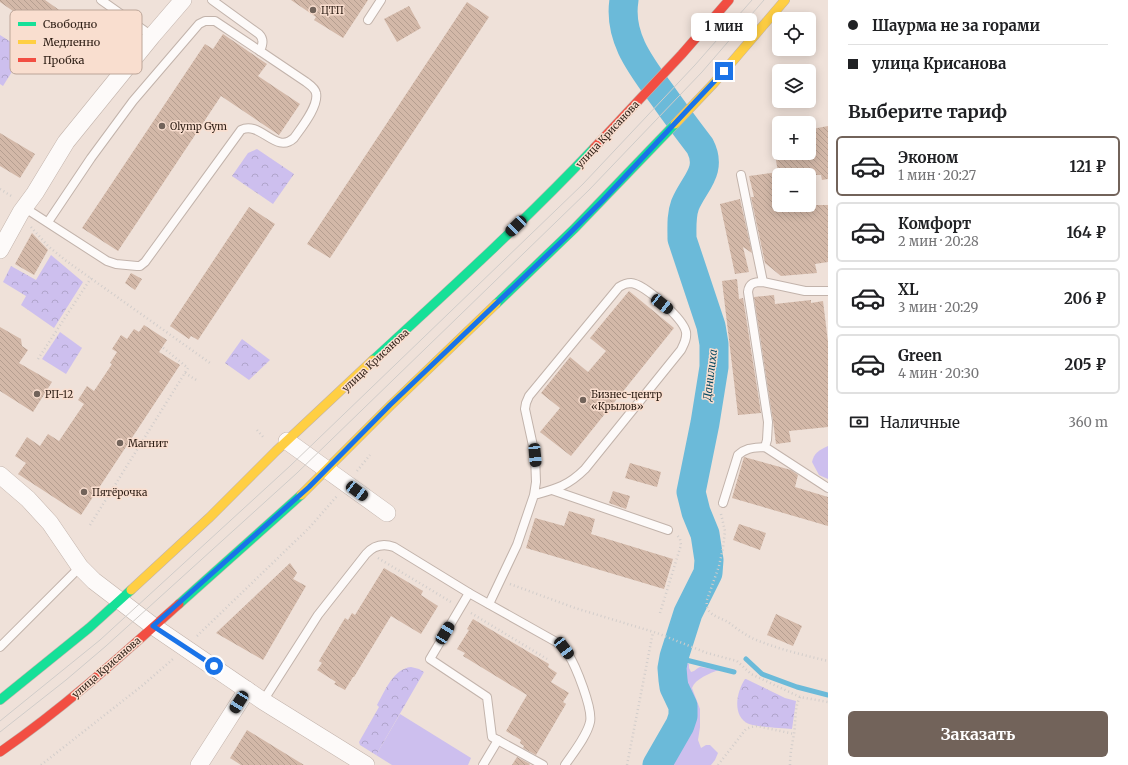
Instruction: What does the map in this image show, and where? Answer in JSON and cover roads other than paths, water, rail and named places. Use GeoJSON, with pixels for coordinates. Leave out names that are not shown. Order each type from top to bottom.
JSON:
{"type":"FeatureCollection","features":[{"type":"Feature","properties":{"kind":"main road","name":"улица Крисанова"},"geometry":{"type":"LineString","coordinates":[[0,700],[119,601],[210,517],[287,441],[461,279],[571,172],[682,54],[730,0]]}},
{"type":"Feature","properties":{"kind":"main road","name":"улица Крисанова"},"geometry":{"type":"LineString","coordinates":[[0,752],[22,737],[91,683],[298,497],[390,405],[607,196],[714,83],[785,0]]}},
{"type":"Feature","properties":{"kind":"street"},"geometry":{"type":"LineString","coordinates":[[142,48],[183,0]]}},
{"type":"Feature","properties":{"kind":"street"},"geometry":{"type":"LineString","coordinates":[[0,250],[23,210],[35,194],[66,142],[121,74]]}},
{"type":"Feature","properties":{"kind":"street"},"geometry":{"type":"LineString","coordinates":[[287,441],[387,513]]}},
{"type":"Feature","properties":{"kind":"street"},"geometry":{"type":"LineString","coordinates":[[0,475],[28,499],[50,523],[80,567],[94,581],[119,601],[263,702],[366,765]]}},
{"type":"Feature","properties":{"kind":"street"},"geometry":{"type":"LineString","coordinates":[[200,765],[247,690]]}},
{"type":"Feature","properties":{"kind":"lane"},"geometry":{"type":"LineString","coordinates":[[101,0],[115,10]]}},
{"type":"Feature","properties":{"kind":"lane"},"geometry":{"type":"LineString","coordinates":[[212,0],[259,34],[263,40],[260,51]]}},
{"type":"Feature","properties":{"kind":"lane"},"geometry":{"type":"LineString","coordinates":[[368,20],[381,0]]}},
{"type":"Feature","properties":{"kind":"lane"},"geometry":{"type":"LineString","coordinates":[[23,210],[48,222],[107,261],[116,264],[137,266],[143,264],[241,130],[246,127],[251,128],[278,142],[290,142],[315,106],[316,93],[312,86],[215,21],[204,21],[199,24],[133,101],[91,158],[48,222]]}},
{"type":"Feature","properties":{"kind":"lane"},"geometry":{"type":"LineString","coordinates":[[142,29],[152,36]]}},
{"type":"Feature","properties":{"kind":"lane"},"geometry":{"type":"LineString","coordinates":[[741,175],[764,282]]}},
{"type":"Feature","properties":{"kind":"lane"},"geometry":{"type":"LineString","coordinates":[[765,447],[768,422],[748,292],[749,287],[752,283],[764,282],[806,291],[828,291]]}},
{"type":"Feature","properties":{"kind":"lane"},"geometry":{"type":"LineString","coordinates":[[489,604],[517,545],[534,495],[536,469],[533,443],[526,415],[526,403],[529,396],[619,287],[627,283],[637,285],[678,317],[686,330],[686,338],[681,350],[585,469],[567,484],[534,495]]}},
{"type":"Feature","properties":{"kind":"lane"},"geometry":{"type":"LineString","coordinates":[[723,503],[738,455],[749,448],[765,447],[828,488]]}},
{"type":"Feature","properties":{"kind":"lane"},"geometry":{"type":"LineString","coordinates":[[552,490],[668,530]]}},
{"type":"Feature","properties":{"kind":"lane"},"geometry":{"type":"LineString","coordinates":[[263,702],[318,616],[366,554],[374,547],[384,545],[394,547],[469,593],[558,643],[569,656],[588,702],[591,721],[588,730],[565,765]]}},
{"type":"Feature","properties":{"kind":"lane"},"geometry":{"type":"LineString","coordinates":[[0,647],[80,567]]}},
{"type":"Feature","properties":{"kind":"lane"},"geometry":{"type":"LineString","coordinates":[[469,593],[430,659],[487,697],[492,737],[543,765]]}},
{"type":"Feature","properties":{"kind":"lane"},"geometry":{"type":"LineString","coordinates":[[483,765],[498,740]]}},
{"type":"Feature","properties":{"kind":"waterway","name":"Данилиха"},"geometry":{"type":"LineString","coordinates":[[624,0],[623,14],[625,27],[633,51],[647,74],[700,146],[703,155],[704,163],[701,177],[685,205],[682,222],[682,239],[711,326],[714,344],[714,367],[705,423],[691,492],[696,512],[705,534],[709,560],[708,573],[688,613],[672,668],[674,687],[683,706],[683,716],[680,725],[657,765]]}},
{"type":"Feature","properties":{"kind":"waterway"},"geometry":{"type":"LineString","coordinates":[[674,657],[734,672]]}},
{"type":"Feature","properties":{"kind":"waterway"},"geometry":{"type":"LineString","coordinates":[[746,659],[762,674],[797,687],[828,695]]}},
{"type":"Feature","properties":{"kind":"tram line"},"geometry":{"type":"LineString","coordinates":[[0,721],[100,640],[290,466],[583,184],[695,65],[752,0]]}},
{"type":"Feature","properties":{"kind":"tram line"},"geometry":{"type":"LineString","coordinates":[[0,732],[66,680],[106,646],[297,473],[589,190],[702,72],[764,0]]}},
{"type":"Feature","properties":{"kind":"place","name":"ЦТП"},"geometry":{"type":"Point","coordinates":[313,10]}},
{"type":"Feature","properties":{"kind":"place","name":"Olymp Gym"},"geometry":{"type":"Point","coordinates":[162,126]}},
{"type":"Feature","properties":{"kind":"place","name":"РП-12"},"geometry":{"type":"Point","coordinates":[37,394]}},
{"type":"Feature","properties":{"kind":"place","name":"Бизнес-центр «Крылов»"},"geometry":{"type":"Point","coordinates":[583,400]}},
{"type":"Feature","properties":{"kind":"place","name":"Магнит"},"geometry":{"type":"Point","coordinates":[120,443]}},
{"type":"Feature","properties":{"kind":"place","name":"Пятёрочка"},"geometry":{"type":"Point","coordinates":[84,492]}}]}
